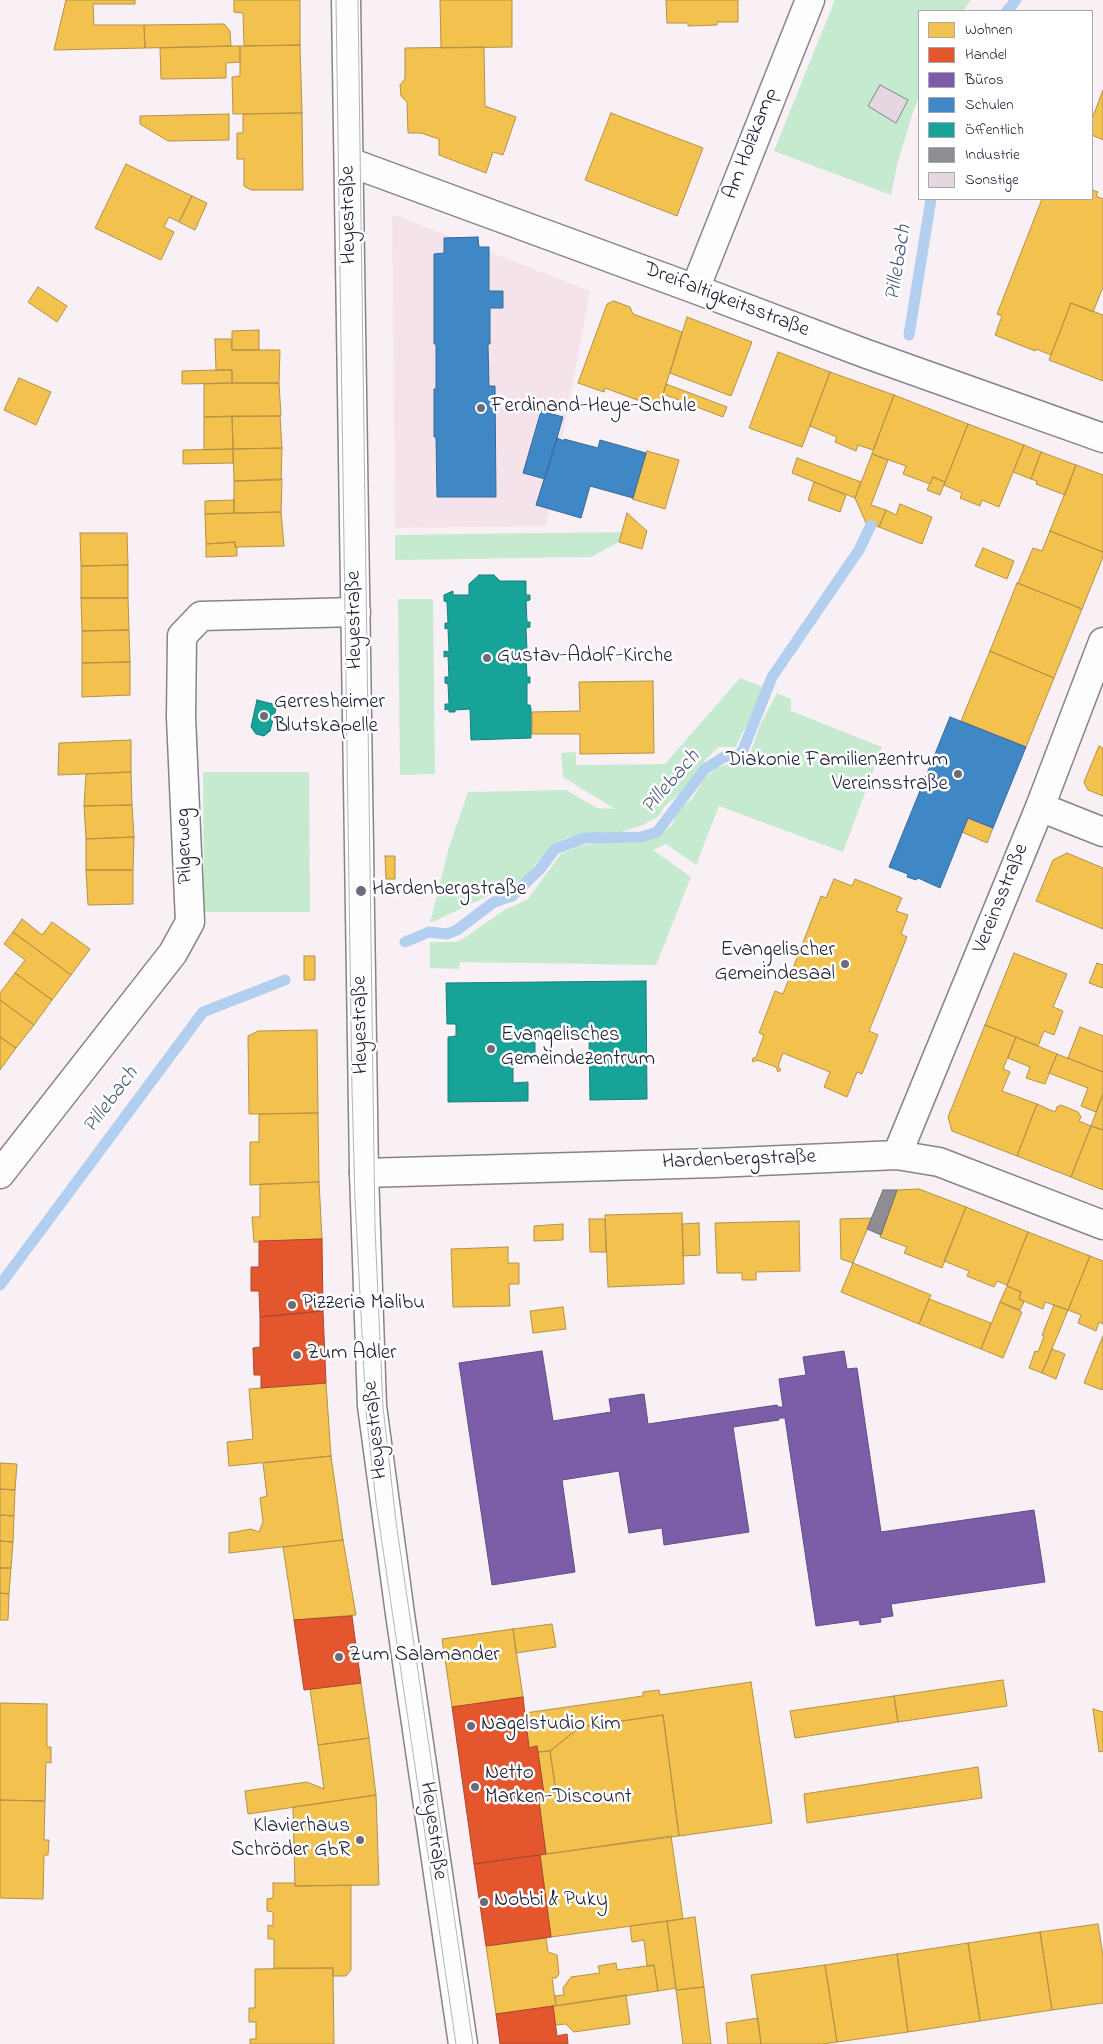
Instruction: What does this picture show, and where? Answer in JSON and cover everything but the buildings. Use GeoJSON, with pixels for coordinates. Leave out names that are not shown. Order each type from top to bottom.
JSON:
{"type":"FeatureCollection","features":[{"type":"Feature","properties":{"kind":"street","name":"Heyestraße"},"geometry":{"type":"LineString","coordinates":[[346,0],[364,1172],[372,1406],[400,1614],[463,2044]]}},
{"type":"Feature","properties":{"kind":"street","name":"Am Holzkamp"},"geometry":{"type":"LineString","coordinates":[[695,289],[810,0]]}},
{"type":"Feature","properties":{"kind":"street","name":"Dreifaltigkeitsstraße"},"geometry":{"type":"LineString","coordinates":[[349,162],[864,353],[1103,438]]}},
{"type":"Feature","properties":{"kind":"street","name":"Pilgerweg"},"geometry":{"type":"LineString","coordinates":[[0,1174],[173,953],[190,922],[181,717],[182,636],[201,616],[356,612]]}},
{"type":"Feature","properties":{"kind":"street","name":"Vereinsstraße"},"geometry":{"type":"LineString","coordinates":[[898,1155],[1040,807],[1103,642]]}},
{"type":"Feature","properties":{"kind":"street"},"geometry":{"type":"LineString","coordinates":[[1040,807],[1103,832]]}},
{"type":"Feature","properties":{"kind":"street","name":"Hardenbergstraße"},"geometry":{"type":"LineString","coordinates":[[364,1172],[714,1163],[898,1155],[939,1162],[1103,1225]]}},
{"type":"Feature","properties":{"kind":"shaded area","name":"Ferdinand-Heye-Schule"},"geometry":{"type":"Polygon","coordinates":[[[392,214],[590,291],[546,526],[395,528],[392,214]]]}},
{"type":"Feature","properties":{"kind":"green space"},"geometry":{"type":"Polygon","coordinates":[[[835,0],[971,0],[964,10],[918,10],[918,100],[897,165],[891,195],[774,151],[835,0]]]}},
{"type":"Feature","properties":{"kind":"green space"},"geometry":{"type":"Polygon","coordinates":[[[622,532],[619,542],[591,557],[395,560],[395,535],[622,532]]]}},
{"type":"Feature","properties":{"kind":"green space"},"geometry":{"type":"Polygon","coordinates":[[[398,599],[433,599],[435,774],[400,775],[398,599]]]}},
{"type":"Feature","properties":{"kind":"green space"},"geometry":{"type":"Polygon","coordinates":[[[740,678],[763,687],[753,717],[742,733],[736,747],[719,747],[697,771],[691,784],[665,806],[659,816],[643,825],[612,835],[582,834],[557,842],[526,877],[511,889],[499,891],[430,923],[449,847],[468,792],[566,790],[597,808],[615,809],[563,777],[561,753],[576,752],[576,765],[665,764],[740,678]]]}},
{"type":"Feature","properties":{"kind":"green space"},"geometry":{"type":"Polygon","coordinates":[[[777,693],[791,699],[791,711],[882,747],[843,852],[719,806],[696,865],[666,844],[653,850],[691,877],[656,965],[460,962],[459,969],[430,968],[430,942],[458,942],[506,909],[527,900],[561,854],[579,846],[601,842],[642,842],[658,837],[672,825],[678,810],[692,799],[704,779],[717,768],[736,761],[748,760],[760,725],[777,693]]]}},
{"type":"Feature","properties":{"kind":"green space"},"geometry":{"type":"Polygon","coordinates":[[[203,772],[309,772],[310,912],[204,912],[203,772]]]}},
{"type":"Feature","properties":{"kind":"waterway","name":"Pillebach"},"geometry":{"type":"LineString","coordinates":[[1008,10],[1016,0]]}},
{"type":"Feature","properties":{"kind":"waterway","name":"Pillebach"},"geometry":{"type":"LineString","coordinates":[[909,335],[931,200]]}},
{"type":"Feature","properties":{"kind":"waterway","name":"Pillebach"},"geometry":{"type":"LineString","coordinates":[[405,942],[429,932],[447,934],[457,930],[494,902],[512,896],[540,869],[555,849],[584,838],[641,837],[657,832],[705,769],[724,757],[738,755],[743,750],[772,677],[859,550],[871,525]]}},
{"type":"Feature","properties":{"kind":"waterway","name":"Pillebach"},"geometry":{"type":"LineString","coordinates":[[0,1285],[203,1012],[285,980]]}},
{"type":"Feature","properties":{"kind":"tram line"},"geometry":{"type":"LineString","coordinates":[[336,0],[352,1090],[355,1199],[366,1411],[376,1502],[456,2044]]}},
{"type":"Feature","properties":{"kind":"tram line"},"geometry":{"type":"LineString","coordinates":[[358,0],[375,1228],[383,1407],[396,1522],[473,2044]]}},
{"type":"Feature","properties":{"kind":"place","name":"Ferdinand-Heye-Schule"},"geometry":{"type":"Point","coordinates":[481,408]}},
{"type":"Feature","properties":{"kind":"place","name":"Gustav-Adolf-Kirche"},"geometry":{"type":"Point","coordinates":[487,658]}},
{"type":"Feature","properties":{"kind":"place","name":"Gerresheimer Blutskapelle"},"geometry":{"type":"Point","coordinates":[264,716]}},
{"type":"Feature","properties":{"kind":"place","name":"Diakonie Familienzentrum Vereinsstraße"},"geometry":{"type":"Point","coordinates":[958,774]}},
{"type":"Feature","properties":{"kind":"place","name":"Hardenbergstraße"},"geometry":{"type":"Point","coordinates":[361,891]}},
{"type":"Feature","properties":{"kind":"place","name":"Evangelischer Gemeindesaal"},"geometry":{"type":"Point","coordinates":[845,964]}},
{"type":"Feature","properties":{"kind":"place","name":"Evangelisches Gemeindezentrum"},"geometry":{"type":"Point","coordinates":[491,1049]}},
{"type":"Feature","properties":{"kind":"place","name":"Pizzeria Malibu"},"geometry":{"type":"Point","coordinates":[292,1305]}},
{"type":"Feature","properties":{"kind":"place","name":"Zum Adler"},"geometry":{"type":"Point","coordinates":[297,1355]}},
{"type":"Feature","properties":{"kind":"place","name":"Zum Salamander"},"geometry":{"type":"Point","coordinates":[339,1657]}},
{"type":"Feature","properties":{"kind":"place","name":"Nagelstudio Kim"},"geometry":{"type":"Point","coordinates":[471,1726]}},
{"type":"Feature","properties":{"kind":"place","name":"Netto Marken-Discount"},"geometry":{"type":"Point","coordinates":[475,1787]}},
{"type":"Feature","properties":{"kind":"place","name":"Klavierhaus Schröder GbR"},"geometry":{"type":"Point","coordinates":[360,1840]}},
{"type":"Feature","properties":{"kind":"place","name":"Nobbi & Puky"},"geometry":{"type":"Point","coordinates":[484,1902]}}]}
